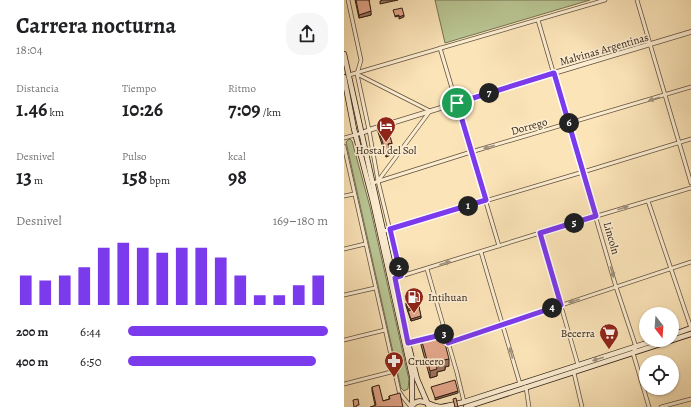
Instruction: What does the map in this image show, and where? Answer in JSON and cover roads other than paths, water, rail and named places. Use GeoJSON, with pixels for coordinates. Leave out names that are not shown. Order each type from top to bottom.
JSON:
{"type":"FeatureCollection","features":[{"type":"Feature","properties":{"kind":"main road"},"geometry":{"type":"LineString","coordinates":[[344,54],[356,135],[373,202],[412,376],[411,407]]}},
{"type":"Feature","properties":{"kind":"main road"},"geometry":{"type":"LineString","coordinates":[[347,76],[362,133],[395,278],[408,343],[417,379],[428,405]]}},
{"type":"Feature","properties":{"kind":"main road"},"geometry":{"type":"LineString","coordinates":[[679,332],[691,328]]}},
{"type":"Feature","properties":{"kind":"main road"},"geometry":{"type":"LineString","coordinates":[[466,407],[691,334]]}},
{"type":"Feature","properties":{"kind":"main road"},"geometry":{"type":"LineString","coordinates":[[411,407],[419,401],[423,401],[428,405],[442,407],[464,402],[639,346]]}},
{"type":"Feature","properties":{"kind":"street"},"geometry":{"type":"LineString","coordinates":[[348,0],[362,60],[357,74],[378,181],[401,276]]}},
{"type":"Feature","properties":{"kind":"street"},"geometry":{"type":"LineString","coordinates":[[347,76],[605,0]]}},
{"type":"Feature","properties":{"kind":"street"},"geometry":{"type":"LineString","coordinates":[[637,0],[691,183]]}},
{"type":"Feature","properties":{"kind":"street","name":"Lincoln"},"geometry":{"type":"LineString","coordinates":[[538,20],[616,287],[636,347]]}},
{"type":"Feature","properties":{"kind":"street","name":"Malvinas Argentinas"},"geometry":{"type":"LineString","coordinates":[[362,133],[691,32]]}},
{"type":"Feature","properties":{"kind":"street"},"geometry":{"type":"LineString","coordinates":[[440,48],[499,246]]}},
{"type":"Feature","properties":{"kind":"street"},"geometry":{"type":"LineString","coordinates":[[357,74],[430,111],[378,181]]}},
{"type":"Feature","properties":{"kind":"street","name":"Dorrego"},"geometry":{"type":"LineString","coordinates":[[373,183],[471,152],[691,88]]}},
{"type":"Feature","properties":{"kind":"street"},"geometry":{"type":"LineString","coordinates":[[344,138],[362,133]]}},
{"type":"Feature","properties":{"kind":"street"},"geometry":{"type":"LineString","coordinates":[[384,231],[691,139]]}},
{"type":"Feature","properties":{"kind":"street"},"geometry":{"type":"LineString","coordinates":[[344,146],[400,393],[411,407]]}},
{"type":"Feature","properties":{"kind":"street"},"geometry":{"type":"LineString","coordinates":[[395,278],[691,188]]}},
{"type":"Feature","properties":{"kind":"street"},"geometry":{"type":"LineString","coordinates":[[344,196],[354,194]]}},
{"type":"Feature","properties":{"kind":"street"},"geometry":{"type":"LineString","coordinates":[[648,201],[691,328]]}},
{"type":"Feature","properties":{"kind":"street"},"geometry":{"type":"LineString","coordinates":[[540,233],[578,365]]}},
{"type":"Feature","properties":{"kind":"street"},"geometry":{"type":"LineString","coordinates":[[344,249],[365,244]]}},
{"type":"Feature","properties":{"kind":"street"},"geometry":{"type":"LineString","coordinates":[[481,252],[520,384],[526,387],[529,407]]}},
{"type":"Feature","properties":{"kind":"street"},"geometry":{"type":"LineString","coordinates":[[448,343],[691,262]]}},
{"type":"Feature","properties":{"kind":"street"},"geometry":{"type":"LineString","coordinates":[[427,269],[464,402]]}},
{"type":"Feature","properties":{"kind":"street"},"geometry":{"type":"LineString","coordinates":[[344,294],[375,288]]}},
{"type":"Feature","properties":{"kind":"street"},"geometry":{"type":"LineString","coordinates":[[344,340],[385,330]]}},
{"type":"Feature","properties":{"kind":"street"},"geometry":{"type":"LineString","coordinates":[[408,343],[431,338]]}},
{"type":"Feature","properties":{"kind":"street"},"geometry":{"type":"LineString","coordinates":[[636,347],[633,353],[649,407]]}},
{"type":"Feature","properties":{"kind":"street"},"geometry":{"type":"LineString","coordinates":[[344,384],[395,371]]}},
{"type":"Feature","properties":{"kind":"street"},"geometry":{"type":"LineString","coordinates":[[574,372],[582,407]]}},
{"type":"Feature","properties":{"kind":"street"},"geometry":{"type":"LineString","coordinates":[[661,407],[691,399]]}},
{"type":"Feature","properties":{"kind":"place","name":"Hostal del Sol"},"geometry":{"type":"Point","coordinates":[386,143]}},
{"type":"Feature","properties":{"kind":"place","name":"Intihuan"},"geometry":{"type":"Point","coordinates":[414,314]}},
{"type":"Feature","properties":{"kind":"place","name":"Becerra"},"geometry":{"type":"Point","coordinates":[609,350]}},
{"type":"Feature","properties":{"kind":"place","name":"Crucero"},"geometry":{"type":"Point","coordinates":[394,378]}}]}
